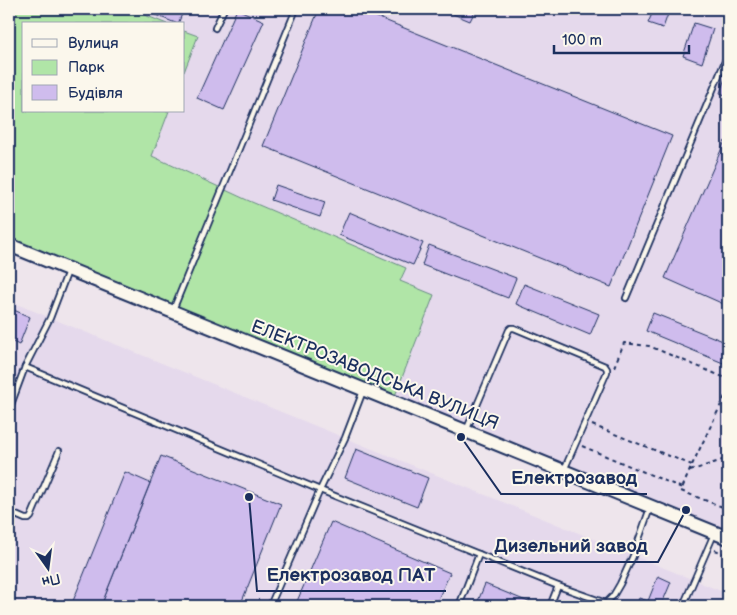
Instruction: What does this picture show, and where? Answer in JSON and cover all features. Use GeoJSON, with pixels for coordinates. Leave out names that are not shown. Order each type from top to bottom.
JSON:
{"type":"FeatureCollection","features":[{"type":"Feature","properties":{"kind":"main road","name":"ЕЛЕКТРОЗАВОДСЬКА ВУЛИЦЯ"},"geometry":{"type":"LineString","coordinates":[[9,245],[728,538]]}},
{"type":"Feature","properties":{"kind":"lane"},"geometry":{"type":"LineString","coordinates":[[215,28],[224,9]]}},
{"type":"Feature","properties":{"kind":"lane"},"geometry":{"type":"LineString","coordinates":[[172,311],[296,10],[289,9]]}},
{"type":"Feature","properties":{"kind":"lane"},"geometry":{"type":"LineString","coordinates":[[626,298],[728,54]]}},
{"type":"Feature","properties":{"kind":"lane"},"geometry":{"type":"LineString","coordinates":[[9,410],[25,367],[50,318],[68,269]]}},
{"type":"Feature","properties":{"kind":"lane"},"geometry":{"type":"LineString","coordinates":[[466,431],[509,330],[514,328],[596,362],[607,369],[564,471]]}},
{"type":"Feature","properties":{"kind":"lane"},"geometry":{"type":"LineString","coordinates":[[25,367],[320,490],[606,605],[627,570],[650,506]]}},
{"type":"Feature","properties":{"kind":"lane"},"geometry":{"type":"LineString","coordinates":[[270,606],[320,490],[345,438],[363,389]]}},
{"type":"Feature","properties":{"kind":"lane"},"geometry":{"type":"LineString","coordinates":[[9,512],[26,519],[31,517],[59,451]]}},
{"type":"Feature","properties":{"kind":"lane"},"geometry":{"type":"LineString","coordinates":[[683,606],[714,533]]}},
{"type":"Feature","properties":{"kind":"lane"},"geometry":{"type":"LineString","coordinates":[[459,606],[479,554]]}},
{"type":"Feature","properties":{"kind":"lane"},"geometry":{"type":"LineString","coordinates":[[550,606],[558,586]]}},
{"type":"Feature","properties":{"kind":"path"},"geometry":{"type":"LineString","coordinates":[[613,370],[624,342],[649,346],[728,379]]}},
{"type":"Feature","properties":{"kind":"path"},"geometry":{"type":"LineString","coordinates":[[682,488],[728,390]]}},
{"type":"Feature","properties":{"kind":"path"},"geometry":{"type":"LineString","coordinates":[[585,422],[692,465]]}},
{"type":"Feature","properties":{"kind":"path"},"geometry":{"type":"LineString","coordinates":[[576,444],[682,488],[681,491],[728,509]]}},
{"type":"Feature","properties":{"kind":"path"},"geometry":{"type":"LineString","coordinates":[[690,471],[728,458]]}},
{"type":"Feature","properties":{"kind":"path"},"geometry":{"type":"LineString","coordinates":[[708,547],[728,555]]}},
{"type":"Feature","properties":{"kind":"shaded area"},"geometry":{"type":"Polygon","coordinates":[[[130,9],[728,9],[728,538],[393,401],[400,281],[406,268],[247,200],[151,156],[169,112],[185,112],[185,69],[197,36],[185,31],[185,22],[162,22],[130,9]]]}},
{"type":"Feature","properties":{"kind":"shaded area"},"geometry":{"type":"Polygon","coordinates":[[[9,301],[728,594],[728,606],[9,606],[9,301]]]}},
{"type":"Feature","properties":{"kind":"green space"},"geometry":{"type":"Polygon","coordinates":[[[9,9],[130,9],[162,22],[22,22],[22,112],[169,112],[152,156],[247,200],[406,268],[400,281],[434,295],[393,401],[9,245],[9,9]]]}},
{"type":"Feature","properties":{"kind":"green space"},"geometry":{"type":"Polygon","coordinates":[[[185,31],[198,36],[185,69],[185,31]]]}},
{"type":"Feature","properties":{"kind":"building"},"geometry":{"type":"Polygon","coordinates":[[[140,9],[184,9],[179,22],[173,22],[140,9]]]}},
{"type":"Feature","properties":{"kind":"building"},"geometry":{"type":"Polygon","coordinates":[[[237,9],[264,21],[224,110],[197,98],[237,9]]]}},
{"type":"Feature","properties":{"kind":"building"},"geometry":{"type":"Polygon","coordinates":[[[319,9],[357,9],[672,136],[611,287],[263,146],[319,9]]]}},
{"type":"Feature","properties":{"kind":"building"},"geometry":{"type":"Polygon","coordinates":[[[441,9],[476,9],[470,21],[441,9]]]}},
{"type":"Feature","properties":{"kind":"building"},"geometry":{"type":"Polygon","coordinates":[[[654,9],[668,14],[663,28],[648,23],[654,9]]]}},
{"type":"Feature","properties":{"kind":"building"},"geometry":{"type":"Polygon","coordinates":[[[694,23],[713,29],[702,63],[683,56],[694,23]]]}},
{"type":"Feature","properties":{"kind":"building"},"geometry":{"type":"Polygon","coordinates":[[[725,78],[728,79],[728,96],[720,93],[725,78]]]}},
{"type":"Feature","properties":{"kind":"building"},"geometry":{"type":"Polygon","coordinates":[[[725,141],[728,142],[728,306],[665,278],[725,141]]]}},
{"type":"Feature","properties":{"kind":"building"},"geometry":{"type":"Polygon","coordinates":[[[276,185],[325,202],[320,217],[271,200],[276,185]]]}},
{"type":"Feature","properties":{"kind":"building"},"geometry":{"type":"Polygon","coordinates":[[[349,212],[423,243],[413,265],[339,235],[349,212]]]}},
{"type":"Feature","properties":{"kind":"building"},"geometry":{"type":"Polygon","coordinates":[[[429,245],[516,278],[508,298],[422,265],[429,245]]]}},
{"type":"Feature","properties":{"kind":"building"},"geometry":{"type":"Polygon","coordinates":[[[524,284],[599,314],[590,335],[516,304],[524,284]]]}},
{"type":"Feature","properties":{"kind":"building"},"geometry":{"type":"Polygon","coordinates":[[[9,308],[30,317],[19,345],[9,340],[9,308]]]}},
{"type":"Feature","properties":{"kind":"building"},"geometry":{"type":"Polygon","coordinates":[[[653,313],[728,343],[728,365],[646,331],[653,313]]]}},
{"type":"Feature","properties":{"kind":"building"},"geometry":{"type":"Polygon","coordinates":[[[356,449],[428,478],[417,507],[345,478],[356,449]]]}},
{"type":"Feature","properties":{"kind":"building"},"geometry":{"type":"Polygon","coordinates":[[[161,456],[281,504],[240,606],[101,606],[161,456]]]}},
{"type":"Feature","properties":{"kind":"building"},"geometry":{"type":"Polygon","coordinates":[[[125,472],[150,483],[101,606],[71,606],[125,472]]]}},
{"type":"Feature","properties":{"kind":"building"},"geometry":{"type":"Polygon","coordinates":[[[331,522],[450,573],[435,606],[295,606],[331,522]]]}},
{"type":"Feature","properties":{"kind":"building"},"geometry":{"type":"Polygon","coordinates":[[[658,576],[671,582],[661,606],[636,606],[639,598],[648,601],[658,576]]]}},
{"type":"Feature","properties":{"kind":"building"},"geometry":{"type":"Polygon","coordinates":[[[485,584],[531,603],[530,606],[476,606],[485,584]]]}},
{"type":"Feature","properties":{"kind":"place","name":"Електрозавод"},"geometry":{"type":"Point","coordinates":[461,437]}},
{"type":"Feature","properties":{"kind":"place","name":"Електрозавод ПАТ"},"geometry":{"type":"Point","coordinates":[249,497]}},
{"type":"Feature","properties":{"kind":"place","name":"Дизельний завод"},"geometry":{"type":"Point","coordinates":[686,510]}}]}
